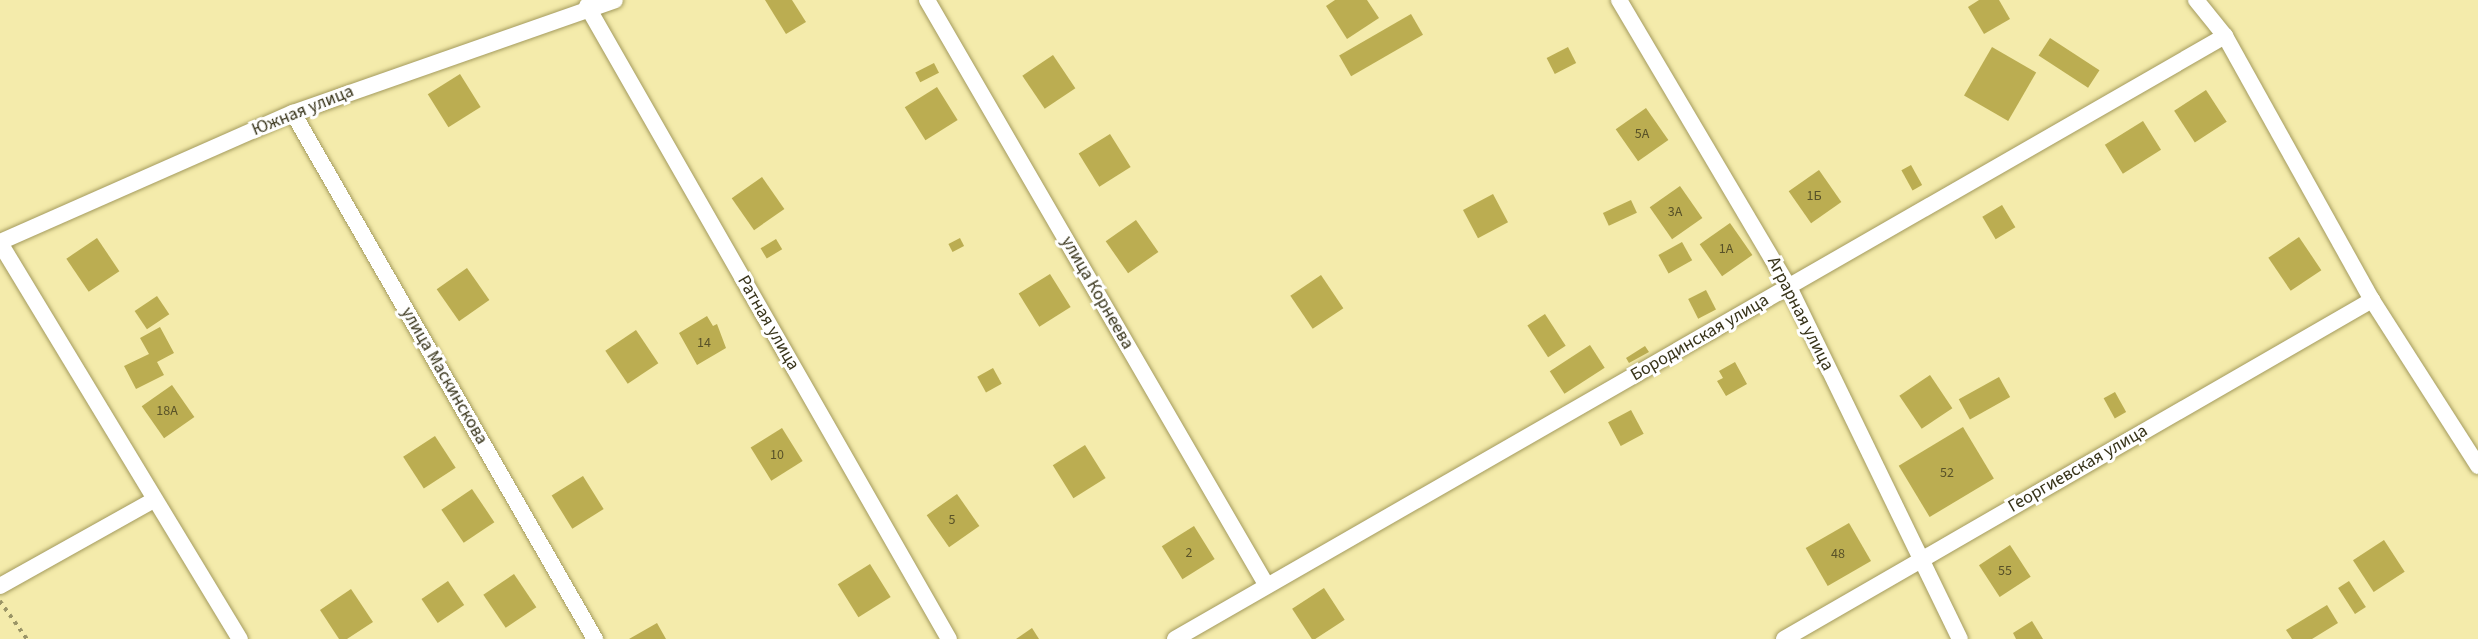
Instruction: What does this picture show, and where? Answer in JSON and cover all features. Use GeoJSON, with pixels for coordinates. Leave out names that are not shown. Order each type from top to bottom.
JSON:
{"type":"FeatureCollection","features":[{"type":"Feature","properties":{"kind":"street","name":"Южная улица"},"geometry":{"type":"LineString","coordinates":[[0,242],[293,113],[587,6],[615,0]]}},
{"type":"Feature","properties":{"kind":"street","name":"улица Корнеева"},"geometry":{"type":"LineString","coordinates":[[927,0],[1267,586]]}},
{"type":"Feature","properties":{"kind":"street","name":"Аграрная улица"},"geometry":{"type":"LineString","coordinates":[[1619,0],[1788,286],[1960,639]]}},
{"type":"Feature","properties":{"kind":"street"},"geometry":{"type":"LineString","coordinates":[[2196,0],[2225,36],[2372,300],[2478,466]]}},
{"type":"Feature","properties":{"kind":"street","name":"Ратная улица"},"geometry":{"type":"LineString","coordinates":[[587,6],[949,639]]}},
{"type":"Feature","properties":{"kind":"street","name":"Бородинская улица"},"geometry":{"type":"LineString","coordinates":[[1175,639],[2225,36]]}},
{"type":"Feature","properties":{"kind":"street","name":"улица Маскинскова"},"geometry":{"type":"LineString","coordinates":[[293,113],[595,639]]}},
{"type":"Feature","properties":{"kind":"street"},"geometry":{"type":"LineString","coordinates":[[0,242],[240,639]]}},
{"type":"Feature","properties":{"kind":"street","name":"Георгиевская улица"},"geometry":{"type":"LineString","coordinates":[[1784,639],[2372,300]]}},
{"type":"Feature","properties":{"kind":"street"},"geometry":{"type":"LineString","coordinates":[[0,586],[154,500]]}},
{"type":"Feature","properties":{"kind":"path"},"geometry":{"type":"LineString","coordinates":[[0,600],[27,639]]}},
{"type":"Feature","properties":{"kind":"building"},"geometry":{"type":"Polygon","coordinates":[[[765,0],[792,0],[806,22],[786,34],[765,0]]]}},
{"type":"Feature","properties":{"kind":"building"},"geometry":{"type":"Polygon","coordinates":[[[1335,0],[1367,0],[1379,18],[1347,39],[1326,6],[1335,0]]]}},
{"type":"Feature","properties":{"kind":"building"},"geometry":{"type":"Polygon","coordinates":[[[1979,0],[1999,0],[2010,19],[1984,34],[1968,7],[1979,0]]]}},
{"type":"Feature","properties":{"kind":"building"},"geometry":{"type":"Polygon","coordinates":[[[1411,14],[1423,35],[1351,76],[1339,56],[1411,14]]]}},
{"type":"Feature","properties":{"kind":"building"},"geometry":{"type":"Polygon","coordinates":[[[2050,38],[2099,70],[2088,88],[2039,56],[2050,38]]]}},
{"type":"Feature","properties":{"kind":"building"},"geometry":{"type":"Polygon","coordinates":[[[1568,47],[1576,63],[1555,74],[1547,58],[1568,47]]]}},
{"type":"Feature","properties":{"kind":"building"},"geometry":{"type":"Polygon","coordinates":[[[1992,47],[2036,72],[2008,121],[1964,95],[1992,47]]]}},
{"type":"Feature","properties":{"kind":"building"},"geometry":{"type":"Polygon","coordinates":[[[1053,55],[1075,88],[1045,109],[1022,76],[1053,55]]]}},
{"type":"Feature","properties":{"kind":"building"},"geometry":{"type":"Polygon","coordinates":[[[934,63],[939,73],[920,82],[915,73],[934,63]]]}},
{"type":"Feature","properties":{"kind":"building"},"geometry":{"type":"Polygon","coordinates":[[[460,74],[481,107],[448,127],[428,94],[460,74]]]}},
{"type":"Feature","properties":{"kind":"building"},"geometry":{"type":"Polygon","coordinates":[[[937,87],[958,120],[925,140],[905,107],[937,87]]]}},
{"type":"Feature","properties":{"kind":"building"},"geometry":{"type":"Polygon","coordinates":[[[2206,90],[2227,122],[2195,143],[2174,111],[2206,90]]]}},
{"type":"Feature","properties":{"kind":"building"},"geometry":{"type":"Polygon","coordinates":[[[1646,108],[1668,140],[1638,161],[1616,129],[1646,108]]]}},
{"type":"Feature","properties":{"kind":"building"},"geometry":{"type":"Polygon","coordinates":[[[2143,121],[2161,150],[2123,174],[2105,145],[2143,121]]]}},
{"type":"Feature","properties":{"kind":"building"},"geometry":{"type":"Polygon","coordinates":[[[1110,134],[1131,167],[1099,187],[1079,154],[1110,134]]]}},
{"type":"Feature","properties":{"kind":"building"},"geometry":{"type":"Polygon","coordinates":[[[1911,165],[1922,185],[1913,190],[1901,170],[1911,165]]]}},
{"type":"Feature","properties":{"kind":"building"},"geometry":{"type":"Polygon","coordinates":[[[1819,170],[1841,202],[1811,223],[1789,191],[1819,170]]]}},
{"type":"Feature","properties":{"kind":"building"},"geometry":{"type":"Polygon","coordinates":[[[762,177],[784,209],[754,230],[732,198],[762,177]]]}},
{"type":"Feature","properties":{"kind":"building"},"geometry":{"type":"Polygon","coordinates":[[[1680,186],[1702,218],[1672,239],[1650,207],[1680,186]]]}},
{"type":"Feature","properties":{"kind":"building"},"geometry":{"type":"Polygon","coordinates":[[[1493,194],[1508,222],[1478,238],[1463,210],[1493,194]]]}},
{"type":"Feature","properties":{"kind":"building"},"geometry":{"type":"Polygon","coordinates":[[[1631,200],[1637,213],[1609,226],[1603,213],[1631,200]]]}},
{"type":"Feature","properties":{"kind":"building"},"geometry":{"type":"Polygon","coordinates":[[[2002,205],[2015,227],[1996,239],[1982,217],[2002,205]]]}},
{"type":"Feature","properties":{"kind":"building"},"geometry":{"type":"Polygon","coordinates":[[[1136,220],[1158,252],[1128,273],[1106,241],[1136,220]]]}},
{"type":"Feature","properties":{"kind":"building"},"geometry":{"type":"Polygon","coordinates":[[[1730,223],[1752,255],[1722,276],[1700,244],[1730,223]]]}},
{"type":"Feature","properties":{"kind":"building"},"geometry":{"type":"Polygon","coordinates":[[[2299,237],[2321,270],[2291,291],[2268,258],[2299,237]]]}},
{"type":"Feature","properties":{"kind":"building"},"geometry":{"type":"Polygon","coordinates":[[[97,238],[119,271],[89,292],[66,259],[97,238]]]}},
{"type":"Feature","properties":{"kind":"building"},"geometry":{"type":"Polygon","coordinates":[[[960,238],[964,246],[953,252],[948,244],[960,238]]]}},
{"type":"Feature","properties":{"kind":"building"},"geometry":{"type":"Polygon","coordinates":[[[776,239],[782,249],[767,259],[761,248],[776,239]]]}},
{"type":"Feature","properties":{"kind":"building"},"geometry":{"type":"Polygon","coordinates":[[[1682,242],[1692,260],[1669,273],[1658,255],[1682,242]]]}},
{"type":"Feature","properties":{"kind":"building"},"geometry":{"type":"Polygon","coordinates":[[[467,268],[489,300],[459,321],[437,289],[467,268]]]}},
{"type":"Feature","properties":{"kind":"building"},"geometry":{"type":"Polygon","coordinates":[[[1050,274],[1071,307],[1039,327],[1019,294],[1050,274]]]}},
{"type":"Feature","properties":{"kind":"building"},"geometry":{"type":"Polygon","coordinates":[[[1321,275],[1343,308],[1313,329],[1290,296],[1321,275]]]}},
{"type":"Feature","properties":{"kind":"building"},"geometry":{"type":"Polygon","coordinates":[[[1706,290],[1716,310],[1698,319],[1688,299],[1706,290]]]}},
{"type":"Feature","properties":{"kind":"building"},"geometry":{"type":"Polygon","coordinates":[[[157,296],[169,314],[147,329],[135,311],[157,296]]]}},
{"type":"Feature","properties":{"kind":"building"},"geometry":{"type":"Polygon","coordinates":[[[1545,314],[1566,346],[1548,357],[1527,325],[1545,314]]]}},
{"type":"Feature","properties":{"kind":"building"},"geometry":{"type":"Polygon","coordinates":[[[707,316],[713,326],[717,324],[726,348],[697,365],[679,333],[707,316]]]}},
{"type":"Feature","properties":{"kind":"building"},"geometry":{"type":"Polygon","coordinates":[[[160,327],[174,353],[157,362],[164,375],[136,389],[124,366],[149,354],[140,338],[160,327]]]}},
{"type":"Feature","properties":{"kind":"building"},"geometry":{"type":"Polygon","coordinates":[[[636,330],[658,363],[628,384],[605,351],[636,330]]]}},
{"type":"Feature","properties":{"kind":"building"},"geometry":{"type":"Polygon","coordinates":[[[1590,345],[1605,368],[1564,394],[1550,371],[1590,345]]]}},
{"type":"Feature","properties":{"kind":"building"},"geometry":{"type":"Polygon","coordinates":[[[1645,346],[1649,352],[1629,363],[1626,358],[1645,346]]]}},
{"type":"Feature","properties":{"kind":"building"},"geometry":{"type":"Polygon","coordinates":[[[1735,362],[1747,384],[1726,396],[1717,381],[1723,378],[1719,371],[1735,362]]]}},
{"type":"Feature","properties":{"kind":"building"},"geometry":{"type":"Polygon","coordinates":[[[993,368],[1002,384],[986,392],[977,377],[993,368]]]}},
{"type":"Feature","properties":{"kind":"building"},"geometry":{"type":"Polygon","coordinates":[[[1930,375],[1952,408],[1922,429],[1899,396],[1930,375]]]}},
{"type":"Feature","properties":{"kind":"building"},"geometry":{"type":"Polygon","coordinates":[[[1999,377],[2010,397],[1970,419],[1959,399],[1999,377]]]}},
{"type":"Feature","properties":{"kind":"building"},"geometry":{"type":"Polygon","coordinates":[[[172,385],[194,417],[164,438],[142,406],[172,385]]]}},
{"type":"Feature","properties":{"kind":"building"},"geometry":{"type":"Polygon","coordinates":[[[2115,392],[2126,412],[2115,418],[2104,398],[2115,392]]]}},
{"type":"Feature","properties":{"kind":"building"},"geometry":{"type":"Polygon","coordinates":[[[1631,410],[1644,434],[1621,446],[1608,422],[1631,410]]]}},
{"type":"Feature","properties":{"kind":"building"},"geometry":{"type":"Polygon","coordinates":[[[1963,427],[1994,478],[1930,517],[1899,466],[1963,427]]]}},
{"type":"Feature","properties":{"kind":"building"},"geometry":{"type":"Polygon","coordinates":[[[782,428],[803,461],[771,481],[751,448],[782,428]]]}},
{"type":"Feature","properties":{"kind":"building"},"geometry":{"type":"Polygon","coordinates":[[[435,436],[456,468],[424,489],[403,457],[435,436]]]}},
{"type":"Feature","properties":{"kind":"building"},"geometry":{"type":"Polygon","coordinates":[[[1085,445],[1106,478],[1073,498],[1053,465],[1085,445]]]}},
{"type":"Feature","properties":{"kind":"building"},"geometry":{"type":"Polygon","coordinates":[[[583,476],[604,509],[572,529],[552,496],[583,476]]]}},
{"type":"Feature","properties":{"kind":"building"},"geometry":{"type":"Polygon","coordinates":[[[472,489],[494,522],[464,543],[441,510],[472,489]]]}},
{"type":"Feature","properties":{"kind":"building"},"geometry":{"type":"Polygon","coordinates":[[[957,494],[979,526],[949,547],[927,515],[957,494]]]}},
{"type":"Feature","properties":{"kind":"building"},"geometry":{"type":"Polygon","coordinates":[[[1849,523],[1871,561],[1828,586],[1806,548],[1849,523]]]}},
{"type":"Feature","properties":{"kind":"building"},"geometry":{"type":"Polygon","coordinates":[[[1194,526],[1215,559],[1182,579],[1162,546],[1194,526]]]}},
{"type":"Feature","properties":{"kind":"building"},"geometry":{"type":"Polygon","coordinates":[[[2384,540],[2405,572],[2374,592],[2353,560],[2384,540]]]}},
{"type":"Feature","properties":{"kind":"building"},"geometry":{"type":"Polygon","coordinates":[[[2010,545],[2031,577],[2000,597],[1979,565],[2010,545]]]}},
{"type":"Feature","properties":{"kind":"building"},"geometry":{"type":"Polygon","coordinates":[[[870,564],[891,597],[858,617],[838,584],[870,564]]]}},
{"type":"Feature","properties":{"kind":"building"},"geometry":{"type":"Polygon","coordinates":[[[514,574],[536,607],[506,628],[483,595],[514,574]]]}},
{"type":"Feature","properties":{"kind":"building"},"geometry":{"type":"Polygon","coordinates":[[[448,581],[464,605],[438,623],[421,599],[448,581]]]}},
{"type":"Feature","properties":{"kind":"building"},"geometry":{"type":"Polygon","coordinates":[[[2349,581],[2366,607],[2355,614],[2338,588],[2349,581]]]}},
{"type":"Feature","properties":{"kind":"building"},"geometry":{"type":"Polygon","coordinates":[[[1324,588],[1345,620],[1312,639],[1292,609],[1324,588]]]}},
{"type":"Feature","properties":{"kind":"building"},"geometry":{"type":"Polygon","coordinates":[[[351,589],[373,622],[347,639],[339,639],[320,610],[351,589]]]}},
{"type":"Feature","properties":{"kind":"building"},"geometry":{"type":"Polygon","coordinates":[[[2327,605],[2338,623],[2312,639],[2292,639],[2286,630],[2327,605]]]}},
{"type":"Feature","properties":{"kind":"building"},"geometry":{"type":"Polygon","coordinates":[[[2032,621],[2043,639],[2016,639],[2013,633],[2032,621]]]}},
{"type":"Feature","properties":{"kind":"building"},"geometry":{"type":"Polygon","coordinates":[[[657,623],[666,639],[629,639],[657,623]]]}},
{"type":"Feature","properties":{"kind":"building"},"geometry":{"type":"Polygon","coordinates":[[[1032,628],[1039,639],[1016,639],[1032,628]]]}}]}
